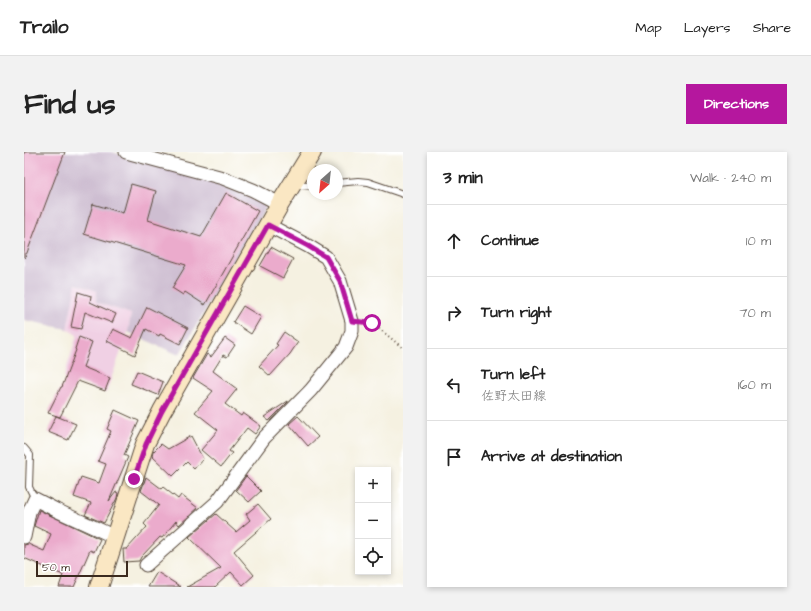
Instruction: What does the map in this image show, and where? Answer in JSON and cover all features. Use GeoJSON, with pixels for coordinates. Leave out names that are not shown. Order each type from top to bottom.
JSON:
{"type":"FeatureCollection","features":[{"type":"Feature","properties":{"kind":"main road"},"geometry":{"type":"LineString","coordinates":[[99,587],[149,437],[162,411],[280,204],[312,152]]}},
{"type":"Feature","properties":{"kind":"street"},"geometry":{"type":"LineString","coordinates":[[126,152],[180,165],[223,178],[253,190],[280,204]]}},
{"type":"Feature","properties":{"kind":"street"},"geometry":{"type":"LineString","coordinates":[[146,565],[217,502],[264,438],[311,390],[346,347],[352,331],[352,321],[340,281],[326,257],[268,225]]}},
{"type":"Feature","properties":{"kind":"street"},"geometry":{"type":"LineString","coordinates":[[24,537],[29,512],[35,499],[115,537]]}},
{"type":"Feature","properties":{"kind":"lane"},"geometry":{"type":"LineString","coordinates":[[343,183],[358,181],[368,182],[403,194]]}},
{"type":"Feature","properties":{"kind":"lane"},"geometry":{"type":"LineString","coordinates":[[294,182],[307,186]]}},
{"type":"Feature","properties":{"kind":"lane"},"geometry":{"type":"LineString","coordinates":[[24,448],[30,455],[29,487],[35,499]]}},
{"type":"Feature","properties":{"kind":"path"},"geometry":{"type":"LineString","coordinates":[[352,321],[372,323],[403,348]]}},
{"type":"Feature","properties":{"kind":"shaded area"},"geometry":{"type":"Polygon","coordinates":[[[24,152],[112,152],[195,175],[268,204],[179,355],[128,332],[131,314],[96,302],[97,291],[76,284],[67,329],[24,320],[24,152]]]}},
{"type":"Feature","properties":{"kind":"shaded area"},"geometry":{"type":"Polygon","coordinates":[[[75,284],[97,291],[96,302],[131,314],[128,332],[106,393],[64,377],[77,335],[67,329],[75,284]]]}},
{"type":"Feature","properties":{"kind":"building"},"geometry":{"type":"Polygon","coordinates":[[[24,152],[65,152],[25,258],[24,257],[24,152]]]}},
{"type":"Feature","properties":{"kind":"building"},"geometry":{"type":"Polygon","coordinates":[[[131,184],[156,191],[148,220],[201,237],[226,193],[258,211],[205,305],[185,292],[183,295],[172,288],[186,265],[84,234],[93,204],[123,213],[131,184]]]}},
{"type":"Feature","properties":{"kind":"building"},"geometry":{"type":"Polygon","coordinates":[[[271,247],[293,259],[283,278],[260,266],[271,247]]]}},
{"type":"Feature","properties":{"kind":"building"},"geometry":{"type":"Polygon","coordinates":[[[78,292],[91,296],[90,302],[116,314],[112,323],[85,312],[81,329],[71,327],[78,292]]]}},
{"type":"Feature","properties":{"kind":"building"},"geometry":{"type":"Polygon","coordinates":[[[243,306],[261,317],[251,334],[233,322],[243,306]]]}},
{"type":"Feature","properties":{"kind":"building"},"geometry":{"type":"Polygon","coordinates":[[[147,307],[188,328],[180,344],[146,329],[135,355],[107,341],[113,329],[132,338],[147,307]]]}},
{"type":"Feature","properties":{"kind":"building"},"geometry":{"type":"Polygon","coordinates":[[[284,332],[298,342],[290,354],[270,376],[259,366],[278,345],[276,344],[284,332]]]}},
{"type":"Feature","properties":{"kind":"building"},"geometry":{"type":"Polygon","coordinates":[[[79,337],[92,342],[83,367],[110,378],[105,391],[78,381],[60,417],[48,413],[62,387],[76,350],[79,337]]]}},
{"type":"Feature","properties":{"kind":"building"},"geometry":{"type":"Polygon","coordinates":[[[225,338],[235,345],[227,357],[223,355],[213,371],[237,389],[225,404],[241,416],[243,413],[261,426],[255,434],[247,428],[229,451],[232,453],[221,467],[201,450],[218,430],[195,412],[213,391],[193,378],[207,354],[211,357],[225,338]]]}},
{"type":"Feature","properties":{"kind":"building"},"geometry":{"type":"Polygon","coordinates":[[[137,371],[163,382],[158,395],[131,384],[137,371]]]}},
{"type":"Feature","properties":{"kind":"building"},"geometry":{"type":"Polygon","coordinates":[[[288,401],[269,421],[264,417],[288,401]]]}},
{"type":"Feature","properties":{"kind":"building"},"geometry":{"type":"Polygon","coordinates":[[[115,410],[139,421],[124,455],[128,457],[109,501],[116,492],[118,493],[117,498],[104,523],[85,515],[91,503],[74,497],[81,477],[99,483],[106,464],[98,461],[111,431],[107,429],[115,410]]]}},
{"type":"Feature","properties":{"kind":"building"},"geometry":{"type":"Polygon","coordinates":[[[56,416],[76,424],[68,440],[48,432],[56,416]]]}},
{"type":"Feature","properties":{"kind":"building"},"geometry":{"type":"Polygon","coordinates":[[[298,416],[318,437],[308,446],[289,424],[298,416]]]}},
{"type":"Feature","properties":{"kind":"building"},"geometry":{"type":"Polygon","coordinates":[[[191,436],[203,459],[194,469],[187,462],[173,476],[152,456],[153,452],[161,444],[168,449],[191,436]]]}},
{"type":"Feature","properties":{"kind":"building"},"geometry":{"type":"Polygon","coordinates":[[[246,476],[261,491],[249,502],[236,490],[246,476]]]}},
{"type":"Feature","properties":{"kind":"building"},"geometry":{"type":"Polygon","coordinates":[[[146,477],[162,489],[163,487],[178,499],[181,495],[198,508],[179,525],[176,521],[162,538],[160,537],[139,561],[124,562],[123,549],[127,549],[147,527],[144,524],[159,505],[141,491],[146,477]]]}},
{"type":"Feature","properties":{"kind":"building"},"geometry":{"type":"Polygon","coordinates":[[[258,504],[271,519],[234,551],[254,575],[243,585],[231,572],[215,587],[187,587],[221,568],[189,537],[216,514],[236,532],[250,520],[246,514],[258,504]]]}},
{"type":"Feature","properties":{"kind":"building"},"geometry":{"type":"Polygon","coordinates":[[[39,510],[100,539],[94,552],[90,550],[74,587],[59,587],[63,575],[24,558],[24,545],[28,544],[44,551],[51,534],[34,526],[39,510]]]}},
{"type":"Feature","properties":{"kind":"building"},"geometry":{"type":"Polygon","coordinates":[[[157,572],[181,587],[148,587],[157,572]]]}},
{"type":"Feature","properties":{"kind":"route"},"geometry":{"type":"LineString","coordinates":[[134,479],[146,444],[162,411],[268,225],[326,257],[340,281],[352,321],[372,323]]}}]}
